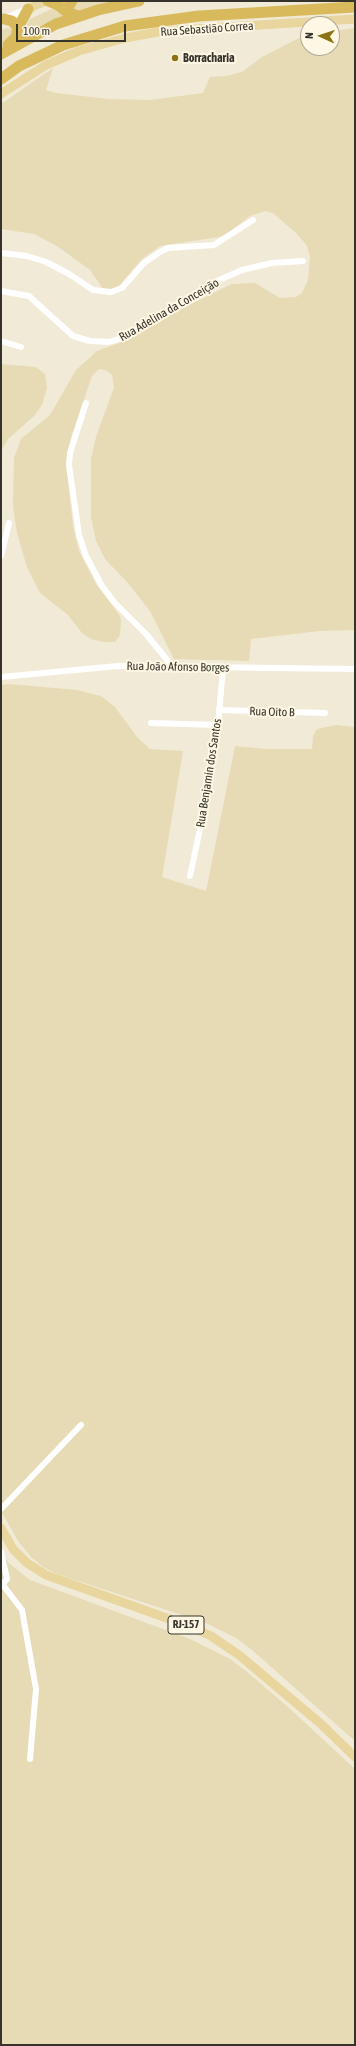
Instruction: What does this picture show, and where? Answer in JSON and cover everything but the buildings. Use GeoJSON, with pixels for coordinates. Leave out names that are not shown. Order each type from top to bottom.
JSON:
{"type":"FeatureCollection","features":[{"type":"Feature","properties":{"kind":"highway"},"geometry":{"type":"LineString","coordinates":[[46,1],[58,5],[74,15]]}},
{"type":"Feature","properties":{"kind":"highway"},"geometry":{"type":"LineString","coordinates":[[72,1],[68,7],[74,15]]}},
{"type":"Feature","properties":{"kind":"highway"},"geometry":{"type":"LineString","coordinates":[[1,54],[74,15],[139,1]]}},
{"type":"Feature","properties":{"kind":"highway"},"geometry":{"type":"LineString","coordinates":[[1,79],[19,66],[63,45],[125,26],[198,16],[355,7]]}},
{"type":"Feature","properties":{"kind":"highway"},"geometry":{"type":"LineString","coordinates":[[1,50],[16,37],[18,28],[28,8]]}},
{"type":"Feature","properties":{"kind":"highway"},"geometry":{"type":"LineString","coordinates":[[2,20],[12,21],[18,28]]}},
{"type":"Feature","properties":{"kind":"main road"},"geometry":{"type":"LineString","coordinates":[[28,8],[46,1]]}},
{"type":"Feature","properties":{"kind":"main road","name":"Rua Sebastião Correa"},"geometry":{"type":"LineString","coordinates":[[1,94],[46,65],[79,51],[125,38],[158,32],[355,19]]}},
{"type":"Feature","properties":{"kind":"main road","name":"RJ-157"},"geometry":{"type":"LineString","coordinates":[[1,1528],[13,1549],[27,1563],[46,1575],[189,1626],[225,1645],[321,1724],[355,1757]]}},
{"type":"Feature","properties":{"kind":"street"},"geometry":{"type":"LineString","coordinates":[[2,20],[28,8]]}},
{"type":"Feature","properties":{"kind":"street"},"geometry":{"type":"LineString","coordinates":[[1,253],[28,256],[46,262],[69,274],[94,290],[111,292],[122,288],[144,263],[160,252],[179,247],[214,245],[253,220]]}},
{"type":"Feature","properties":{"kind":"street","name":"Rua Adelina da Conceição"},"geometry":{"type":"LineString","coordinates":[[1,291],[29,296],[73,336],[90,341],[109,342],[122,338],[217,281],[242,270],[272,263],[303,261]]}},
{"type":"Feature","properties":{"kind":"street"},"geometry":{"type":"LineString","coordinates":[[1,341],[21,347]]}},
{"type":"Feature","properties":{"kind":"street"},"geometry":{"type":"LineString","coordinates":[[86,403],[70,453],[70,472],[79,535],[86,556],[102,586],[114,602],[146,634],[172,666]]}},
{"type":"Feature","properties":{"kind":"street"},"geometry":{"type":"LineString","coordinates":[[1,556],[9,523]]}},
{"type":"Feature","properties":{"kind":"street","name":"Rua João Afonso Borges"},"geometry":{"type":"LineString","coordinates":[[1,677],[104,667],[172,666],[355,669]]}},
{"type":"Feature","properties":{"kind":"street","name":"Rua Benjamin dos Santos"},"geometry":{"type":"LineString","coordinates":[[190,876],[208,791],[218,725],[223,668]]}},
{"type":"Feature","properties":{"kind":"street","name":"Rua Oito B"},"geometry":{"type":"LineString","coordinates":[[219,710],[325,713]]}},
{"type":"Feature","properties":{"kind":"street"},"geometry":{"type":"LineString","coordinates":[[151,723],[218,725]]}},
{"type":"Feature","properties":{"kind":"street"},"geometry":{"type":"LineString","coordinates":[[1,1509],[81,1426]]}},
{"type":"Feature","properties":{"kind":"street"},"geometry":{"type":"LineString","coordinates":[[1,1552],[7,1578],[2,1585],[22,1610],[36,1689],[30,1759]]}},
{"type":"Feature","properties":{"kind":"shaded area"},"geometry":{"type":"Polygon","coordinates":[[[81,1],[117,1],[76,13],[72,5],[81,1]]]}},
{"type":"Feature","properties":{"kind":"shaded area"},"geometry":{"type":"Polygon","coordinates":[[[54,8],[62,15],[62,17],[30,33],[27,32],[26,27],[30,19],[54,8]]]}},
{"type":"Feature","properties":{"kind":"shaded area"},"geometry":{"type":"Polygon","coordinates":[[[7,28],[13,29],[11,39],[1,47],[1,30],[7,28]]]}},
{"type":"Feature","properties":{"kind":"shaded area"},"geometry":{"type":"Polygon","coordinates":[[[355,28],[355,630],[320,631],[251,639],[249,661],[174,659],[150,611],[127,582],[105,559],[96,541],[91,517],[91,459],[96,437],[114,387],[112,375],[106,370],[99,369],[92,376],[71,437],[66,463],[73,526],[79,551],[96,584],[120,616],[121,621],[120,635],[115,642],[103,642],[91,639],[82,633],[68,615],[40,593],[27,567],[17,533],[13,507],[14,458],[21,439],[50,415],[76,370],[97,351],[125,341],[187,306],[232,284],[255,283],[280,298],[296,297],[302,293],[308,280],[310,257],[307,246],[297,234],[273,213],[265,211],[250,216],[225,235],[219,237],[160,246],[142,259],[118,287],[114,289],[103,289],[90,270],[57,246],[34,234],[1,229],[1,104],[53,68],[46,90],[56,93],[109,99],[150,100],[203,93],[210,77],[227,76],[242,72],[262,57],[300,38],[300,56],[340,56],[340,30],[355,28]]]}},
{"type":"Feature","properties":{"kind":"shaded area"},"geometry":{"type":"Polygon","coordinates":[[[1,364],[36,367],[45,374],[47,388],[42,405],[34,416],[8,439],[1,451],[1,364]]]}},
{"type":"Feature","properties":{"kind":"shaded area"},"geometry":{"type":"Polygon","coordinates":[[[9,684],[77,690],[101,696],[115,707],[137,737],[150,749],[183,751],[162,877],[206,891],[235,746],[267,749],[312,749],[313,736],[317,729],[336,725],[355,727],[355,1741],[252,1650],[236,1638],[206,1623],[57,1574],[43,1567],[31,1557],[18,1541],[1,1511],[1,685],[9,684]]]}},
{"type":"Feature","properties":{"kind":"shaded area"},"geometry":{"type":"Polygon","coordinates":[[[1,1552],[9,1563],[30,1580],[190,1639],[230,1659],[288,1707],[355,1769],[355,2045],[1,2045],[1,1552]]]}},
{"type":"Feature","properties":{"kind":"place","name":"Borracharia"},"geometry":{"type":"Point","coordinates":[175,58]}}]}
